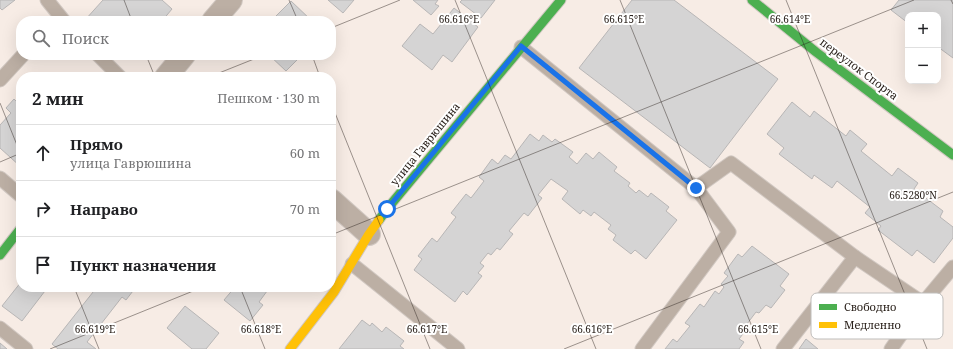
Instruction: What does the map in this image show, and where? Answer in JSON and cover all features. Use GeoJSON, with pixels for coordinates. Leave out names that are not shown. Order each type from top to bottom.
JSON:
{"type":"FeatureCollection","features":[{"type":"Feature","properties":{"kind":"street"},"geometry":{"type":"LineString","coordinates":[[217,16],[231,0]]}},
{"type":"Feature","properties":{"kind":"street","name":"улица Гаврюшина"},"geometry":{"type":"LineString","coordinates":[[336,289],[369,234],[387,209],[521,46],[561,0]]}},
{"type":"Feature","properties":{"kind":"street","name":"переулок Спорта"},"geometry":{"type":"LineString","coordinates":[[752,0],[816,52],[953,155]]}},
{"type":"Feature","properties":{"kind":"street"},"geometry":{"type":"LineString","coordinates":[[170,72],[180,60]]}},
{"type":"Feature","properties":{"kind":"street"},"geometry":{"type":"LineString","coordinates":[[336,204],[369,234]]}},
{"type":"Feature","properties":{"kind":"street"},"geometry":{"type":"LineString","coordinates":[[0,255],[16,234]]}},
{"type":"Feature","properties":{"kind":"street","name":"улица Гаврюшина"},"geometry":{"type":"LineString","coordinates":[[290,349],[334,292]]}},
{"type":"Feature","properties":{"kind":"lane"},"geometry":{"type":"LineString","coordinates":[[47,0],[60,16]]}},
{"type":"Feature","properties":{"kind":"lane"},"geometry":{"type":"LineString","coordinates":[[521,46],[696,188],[729,232],[642,349]]}},
{"type":"Feature","properties":{"kind":"lane"},"geometry":{"type":"LineString","coordinates":[[0,80],[18,60]]}},
{"type":"Feature","properties":{"kind":"lane"},"geometry":{"type":"LineString","coordinates":[[103,60],[115,72]]}},
{"type":"Feature","properties":{"kind":"lane"},"geometry":{"type":"LineString","coordinates":[[696,188],[731,163],[855,257],[908,293]]}},
{"type":"Feature","properties":{"kind":"lane"},"geometry":{"type":"LineString","coordinates":[[0,178],[16,192]]}},
{"type":"Feature","properties":{"kind":"lane"},"geometry":{"type":"LineString","coordinates":[[826,293],[855,257]]}},
{"type":"Feature","properties":{"kind":"lane"},"geometry":{"type":"LineString","coordinates":[[352,264],[458,349]]}},
{"type":"Feature","properties":{"kind":"lane"},"geometry":{"type":"LineString","coordinates":[[931,293],[953,267]]}},
{"type":"Feature","properties":{"kind":"lane"},"geometry":{"type":"LineString","coordinates":[[782,349],[811,312]]}},
{"type":"Feature","properties":{"kind":"lane"},"geometry":{"type":"LineString","coordinates":[[0,328],[26,349]]}},
{"type":"Feature","properties":{"kind":"lane"},"geometry":{"type":"LineString","coordinates":[[891,349],[898,339]]}},
{"type":"Feature","properties":{"kind":"building"},"geometry":{"type":"Polygon","coordinates":[[[0,0],[15,0],[2,10],[0,8],[0,0]]]}},
{"type":"Feature","properties":{"kind":"building"},"geometry":{"type":"Polygon","coordinates":[[[103,0],[162,0],[172,9],[166,16],[89,16],[103,0]]]}},
{"type":"Feature","properties":{"kind":"building"},"geometry":{"type":"Polygon","coordinates":[[[328,0],[354,0],[343,13],[328,0]]]}},
{"type":"Feature","properties":{"kind":"building"},"geometry":{"type":"Polygon","coordinates":[[[413,0],[438,0],[435,4],[439,6],[431,15],[413,0]]]}},
{"type":"Feature","properties":{"kind":"building"},"geometry":{"type":"Polygon","coordinates":[[[462,0],[495,0],[481,18],[460,2],[462,0]]]}},
{"type":"Feature","properties":{"kind":"building"},"geometry":{"type":"Polygon","coordinates":[[[632,0],[674,0],[778,79],[710,168],[579,68],[632,0]]]}},
{"type":"Feature","properties":{"kind":"building"},"geometry":{"type":"Polygon","coordinates":[[[899,0],[953,0],[953,58],[941,49],[941,12],[905,12],[905,21],[891,10],[899,0]]]}},
{"type":"Feature","properties":{"kind":"building"},"geometry":{"type":"Polygon","coordinates":[[[291,1],[307,16],[276,16],[291,1]]]}},
{"type":"Feature","properties":{"kind":"building"},"geometry":{"type":"Polygon","coordinates":[[[454,8],[478,27],[452,62],[443,55],[432,70],[402,46],[420,24],[433,34],[454,8]]]}},
{"type":"Feature","properties":{"kind":"building"},"geometry":{"type":"Polygon","coordinates":[[[274,60],[297,60],[286,71],[274,60]]]}},
{"type":"Feature","properties":{"kind":"building"},"geometry":{"type":"Polygon","coordinates":[[[14,99],[16,101],[16,162],[0,148],[0,125],[11,113],[6,108],[14,99]]]}},
{"type":"Feature","properties":{"kind":"building"},"geometry":{"type":"Polygon","coordinates":[[[792,102],[810,117],[814,111],[846,136],[850,130],[867,144],[861,151],[892,176],[898,168],[918,183],[914,189],[943,211],[940,217],[953,227],[953,238],[934,263],[917,250],[912,256],[878,230],[881,226],[865,213],[870,207],[837,181],[832,188],[814,175],[812,179],[779,154],[784,148],[767,134],[792,102]]]}},
{"type":"Feature","properties":{"kind":"building"},"geometry":{"type":"Polygon","coordinates":[[[530,134],[539,141],[543,135],[552,142],[555,139],[573,152],[569,157],[577,164],[586,153],[593,159],[599,152],[617,167],[614,171],[630,183],[628,186],[636,193],[639,190],[648,197],[651,193],[669,207],[666,211],[677,220],[646,259],[635,250],[631,254],[613,240],[616,235],[608,229],[611,225],[594,212],[591,216],[583,210],[580,214],[562,199],[568,191],[551,179],[538,195],[542,198],[528,216],[524,213],[509,231],[513,234],[500,250],[497,248],[491,255],[488,253],[480,263],[484,266],[478,273],[482,276],[467,295],[463,291],[455,302],[414,270],[422,259],[418,256],[432,238],[437,242],[456,217],[451,213],[466,194],[471,198],[484,181],[479,177],[492,159],[498,164],[505,155],[511,159],[530,134]]]}},
{"type":"Feature","properties":{"kind":"building"},"geometry":{"type":"Polygon","coordinates":[[[752,246],[789,274],[780,286],[785,290],[771,308],[766,305],[759,313],[756,312],[744,328],[746,330],[739,339],[744,342],[739,349],[665,349],[673,339],[677,342],[690,326],[685,323],[700,304],[704,307],[715,291],[719,294],[724,287],[721,284],[728,276],[724,273],[738,254],[742,257],[752,246]]]}},
{"type":"Feature","properties":{"kind":"building"},"geometry":{"type":"Polygon","coordinates":[[[16,288],[16,292],[44,292],[22,321],[2,306],[16,288]]]}},
{"type":"Feature","properties":{"kind":"building"},"geometry":{"type":"Polygon","coordinates":[[[93,292],[132,292],[126,300],[122,297],[87,342],[96,349],[58,349],[52,344],[93,292]]]}},
{"type":"Feature","properties":{"kind":"building"},"geometry":{"type":"Polygon","coordinates":[[[231,292],[266,292],[259,302],[263,305],[250,321],[224,300],[231,292]]]}},
{"type":"Feature","properties":{"kind":"building"},"geometry":{"type":"Polygon","coordinates":[[[185,306],[219,333],[206,349],[192,349],[167,328],[185,306]]]}},
{"type":"Feature","properties":{"kind":"building"},"geometry":{"type":"Polygon","coordinates":[[[362,320],[370,326],[372,323],[382,332],[386,327],[404,341],[400,346],[404,349],[339,349],[362,320]]]}},
{"type":"Feature","properties":{"kind":"building"},"geometry":{"type":"Polygon","coordinates":[[[806,339],[818,349],[799,349],[806,339]]]}},
{"type":"Feature","properties":{"kind":"building"},"geometry":{"type":"Polygon","coordinates":[[[0,343],[7,349],[0,349],[0,343]]]}},
{"type":"Feature","properties":{"kind":"traffic: fast"},"geometry":{"type":"LineString","coordinates":[[379,220],[561,0]]}},
{"type":"Feature","properties":{"kind":"traffic: fast"},"geometry":{"type":"LineString","coordinates":[[752,0],[816,52],[953,155]]}},
{"type":"Feature","properties":{"kind":"traffic: fast"},"geometry":{"type":"LineString","coordinates":[[0,255],[16,234]]}},
{"type":"Feature","properties":{"kind":"traffic: slow"},"geometry":{"type":"LineString","coordinates":[[336,289],[379,220]]}},
{"type":"Feature","properties":{"kind":"traffic: slow"},"geometry":{"type":"LineString","coordinates":[[290,349],[334,292]]}},
{"type":"Feature","properties":{"kind":"route"},"geometry":{"type":"LineString","coordinates":[[387,209],[521,46],[696,188]]}}]}
